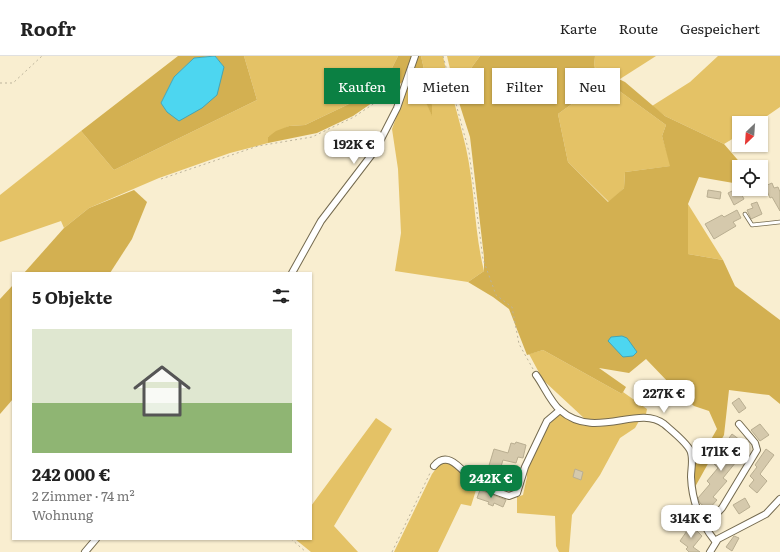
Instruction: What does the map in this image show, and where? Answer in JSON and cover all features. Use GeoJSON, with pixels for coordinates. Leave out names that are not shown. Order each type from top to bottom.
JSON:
{"type":"FeatureCollection","features":[{"type":"Feature","properties":{"kind":"street"},"geometry":{"type":"LineString","coordinates":[[293,272],[321,221],[376,149],[397,108],[414,56]]}},
{"type":"Feature","properties":{"kind":"street"},"geometry":{"type":"LineString","coordinates":[[536,374],[560,410],[589,424],[615,423],[645,417],[664,424],[690,450],[692,456],[693,497],[699,516],[715,541]]}},
{"type":"Feature","properties":{"kind":"street"},"geometry":{"type":"LineString","coordinates":[[434,466],[440,461],[456,462],[474,481],[482,486],[509,496],[517,493],[525,467],[548,421],[560,410]]}},
{"type":"Feature","properties":{"kind":"street"},"geometry":{"type":"LineString","coordinates":[[704,526],[722,508],[757,450],[755,444],[739,424]]}},
{"type":"Feature","properties":{"kind":"street"},"geometry":{"type":"LineString","coordinates":[[710,552],[715,541],[766,514],[780,499]]}},
{"type":"Feature","properties":{"kind":"street"},"geometry":{"type":"LineString","coordinates":[[85,552],[95,540]]}},
{"type":"Feature","properties":{"kind":"lane"},"geometry":{"type":"LineString","coordinates":[[745,214],[752,225],[780,222]]}},
{"type":"Feature","properties":{"kind":"path"},"geometry":{"type":"LineString","coordinates":[[0,83],[13,83],[42,56]]}},
{"type":"Feature","properties":{"kind":"path"},"geometry":{"type":"LineString","coordinates":[[443,56],[469,152],[483,259],[496,295],[512,307],[519,344],[536,374]]}},
{"type":"Feature","properties":{"kind":"path"},"geometry":{"type":"LineString","coordinates":[[161,179],[258,146],[312,137],[354,117],[407,81]]}},
{"type":"Feature","properties":{"kind":"path"},"geometry":{"type":"LineString","coordinates":[[392,552],[434,466]]}},
{"type":"Feature","properties":{"kind":"path"},"geometry":{"type":"LineString","coordinates":[[291,540],[306,552]]}},
{"type":"Feature","properties":{"kind":"shaded area"},"geometry":{"type":"Polygon","coordinates":[[[178,56],[212,56],[194,58],[174,77],[161,103],[167,112],[224,67],[215,56],[244,56],[257,100],[114,170],[81,131],[178,56]]]}},
{"type":"Feature","properties":{"kind":"shaded area"},"geometry":{"type":"Polygon","coordinates":[[[244,56],[398,56],[392,68],[324,68],[324,104],[349,104],[305,125],[289,126],[268,137],[268,143],[230,153],[159,178],[89,208],[64,228],[61,221],[0,242],[0,195],[81,131],[114,170],[257,100],[244,56]]]}},
{"type":"Feature","properties":{"kind":"shaded area"},"geometry":{"type":"Polygon","coordinates":[[[398,56],[421,56],[424,68],[408,68],[408,80],[400,84],[400,68],[392,68],[398,56]]]}},
{"type":"Feature","properties":{"kind":"shaded area"},"geometry":{"type":"Polygon","coordinates":[[[421,56],[443,56],[446,68],[424,68],[421,56]]]}},
{"type":"Feature","properties":{"kind":"shaded area"},"geometry":{"type":"Polygon","coordinates":[[[447,56],[480,56],[471,68],[450,68],[447,56]]]}},
{"type":"Feature","properties":{"kind":"shaded area"},"geometry":{"type":"Polygon","coordinates":[[[480,56],[595,56],[594,67],[596,68],[565,68],[565,104],[572,104],[558,114],[568,162],[608,202],[624,188],[625,172],[670,166],[662,136],[666,125],[620,91],[620,80],[625,82],[665,116],[724,144],[738,160],[732,160],[732,183],[699,177],[688,204],[688,254],[723,260],[735,286],[780,320],[780,404],[769,395],[729,390],[724,435],[695,487],[692,449],[705,450],[717,429],[709,411],[694,406],[646,359],[629,373],[599,368],[626,387],[622,394],[543,350],[527,355],[509,309],[493,297],[468,282],[484,271],[484,257],[470,137],[459,104],[484,104],[484,68],[471,68],[480,56]]]}},
{"type":"Feature","properties":{"kind":"shaded area"},"geometry":{"type":"Polygon","coordinates":[[[595,56],[656,56],[620,79],[620,68],[594,67],[595,56]]]}},
{"type":"Feature","properties":{"kind":"shaded area"},"geometry":{"type":"Polygon","coordinates":[[[718,56],[780,56],[780,107],[767,116],[732,116],[732,139],[724,144],[665,116],[652,106],[690,82],[718,56]]]}},
{"type":"Feature","properties":{"kind":"shaded area"},"geometry":{"type":"Polygon","coordinates":[[[408,85],[408,104],[427,104],[432,115],[432,105],[455,104],[466,148],[478,241],[484,271],[468,282],[395,271],[401,233],[398,169],[392,129],[408,85]]]}},
{"type":"Feature","properties":{"kind":"shaded area"},"geometry":{"type":"Polygon","coordinates":[[[620,91],[666,125],[662,136],[671,166],[625,172],[624,188],[609,202],[568,162],[558,114],[572,104],[620,104],[620,91]]]}},
{"type":"Feature","properties":{"kind":"shaded area"},"geometry":{"type":"Polygon","coordinates":[[[349,104],[370,104],[353,116],[317,133],[268,143],[268,137],[276,131],[289,126],[305,125],[349,104]]]}},
{"type":"Feature","properties":{"kind":"shaded area"},"geometry":{"type":"Polygon","coordinates":[[[427,104],[432,104],[432,116],[427,104]]]}},
{"type":"Feature","properties":{"kind":"shaded area"},"geometry":{"type":"Polygon","coordinates":[[[134,190],[147,202],[132,239],[111,272],[25,272],[64,228],[89,208],[134,190]]]}},
{"type":"Feature","properties":{"kind":"shaded area"},"geometry":{"type":"Polygon","coordinates":[[[688,204],[723,260],[688,254],[688,204]]]}},
{"type":"Feature","properties":{"kind":"shaded area"},"geometry":{"type":"Polygon","coordinates":[[[12,286],[12,400],[0,414],[0,299],[12,286]]]}},
{"type":"Feature","properties":{"kind":"shaded area"},"geometry":{"type":"Polygon","coordinates":[[[543,350],[622,394],[623,392],[647,409],[646,414],[610,421],[585,419],[543,380],[529,354],[543,350]]]}},
{"type":"Feature","properties":{"kind":"shaded area"},"geometry":{"type":"Polygon","coordinates":[[[564,414],[581,425],[597,427],[639,421],[635,428],[620,438],[600,475],[572,515],[569,552],[559,552],[556,546],[555,516],[517,513],[517,497],[523,495],[527,477],[525,467],[554,417],[564,414]]]}},
{"type":"Feature","properties":{"kind":"shaded area"},"geometry":{"type":"Polygon","coordinates":[[[376,418],[392,429],[334,526],[358,552],[311,552],[296,540],[312,540],[312,505],[376,418]]]}},
{"type":"Feature","properties":{"kind":"shaded area"},"geometry":{"type":"Polygon","coordinates":[[[444,463],[450,463],[477,487],[471,506],[461,504],[438,552],[394,552],[432,474],[438,466],[444,463]]]}},
{"type":"Feature","properties":{"kind":"water"},"geometry":{"type":"Polygon","coordinates":[[[215,56],[224,67],[217,95],[202,108],[179,121],[167,112],[161,103],[174,77],[194,58],[215,56]]]}},
{"type":"Feature","properties":{"kind":"water"},"geometry":{"type":"Polygon","coordinates":[[[622,336],[627,338],[637,352],[633,356],[623,357],[608,341],[611,337],[622,336]]]}},
{"type":"Feature","properties":{"kind":"building"},"geometry":{"type":"Polygon","coordinates":[[[772,183],[774,188],[778,187],[780,192],[780,211],[772,197],[770,198],[768,193],[768,185],[772,183]]]}},
{"type":"Feature","properties":{"kind":"building"},"geometry":{"type":"Polygon","coordinates":[[[708,190],[721,192],[720,199],[707,197],[708,190]]]}},
{"type":"Feature","properties":{"kind":"building"},"geometry":{"type":"Polygon","coordinates":[[[732,191],[732,196],[742,196],[744,199],[734,205],[728,193],[732,191]]]}},
{"type":"Feature","properties":{"kind":"building"},"geometry":{"type":"Polygon","coordinates":[[[757,202],[762,214],[751,219],[747,210],[753,208],[751,204],[757,202]]]}},
{"type":"Feature","properties":{"kind":"building"},"geometry":{"type":"Polygon","coordinates":[[[737,210],[741,218],[733,222],[736,226],[714,239],[705,224],[722,215],[724,217],[737,210]]]}},
{"type":"Feature","properties":{"kind":"building"},"geometry":{"type":"Polygon","coordinates":[[[739,398],[746,408],[739,413],[732,403],[739,398]]]}},
{"type":"Feature","properties":{"kind":"building"},"geometry":{"type":"Polygon","coordinates":[[[760,424],[769,435],[760,441],[751,430],[760,424]]]}},
{"type":"Feature","properties":{"kind":"building"},"geometry":{"type":"Polygon","coordinates":[[[732,434],[744,443],[732,458],[736,462],[723,478],[727,481],[713,497],[717,500],[708,510],[700,503],[698,498],[710,484],[707,481],[718,468],[714,464],[728,448],[724,445],[732,434]]]}},
{"type":"Feature","properties":{"kind":"building"},"geometry":{"type":"Polygon","coordinates":[[[516,442],[526,445],[523,458],[518,457],[516,463],[503,460],[499,473],[515,479],[512,490],[509,491],[484,482],[494,449],[508,453],[511,443],[515,444],[516,442]]]}},
{"type":"Feature","properties":{"kind":"building"},"geometry":{"type":"Polygon","coordinates":[[[766,449],[774,455],[760,474],[767,481],[757,493],[749,486],[754,480],[750,476],[757,467],[755,465],[766,449]]]}},
{"type":"Feature","properties":{"kind":"building"},"geometry":{"type":"Polygon","coordinates":[[[575,469],[583,472],[581,480],[573,477],[575,469]]]}},
{"type":"Feature","properties":{"kind":"building"},"geometry":{"type":"Polygon","coordinates":[[[480,490],[506,500],[503,507],[494,503],[493,506],[488,504],[489,502],[477,498],[480,490]]]}},
{"type":"Feature","properties":{"kind":"building"},"geometry":{"type":"Polygon","coordinates":[[[745,498],[750,507],[739,514],[733,505],[745,498]]]}},
{"type":"Feature","properties":{"kind":"building"},"geometry":{"type":"Polygon","coordinates":[[[691,525],[702,536],[693,547],[700,552],[689,552],[686,549],[688,547],[680,541],[691,525]]]}},
{"type":"Feature","properties":{"kind":"building"},"geometry":{"type":"Polygon","coordinates":[[[734,536],[739,538],[732,551],[726,547],[734,536]]]}}]}
